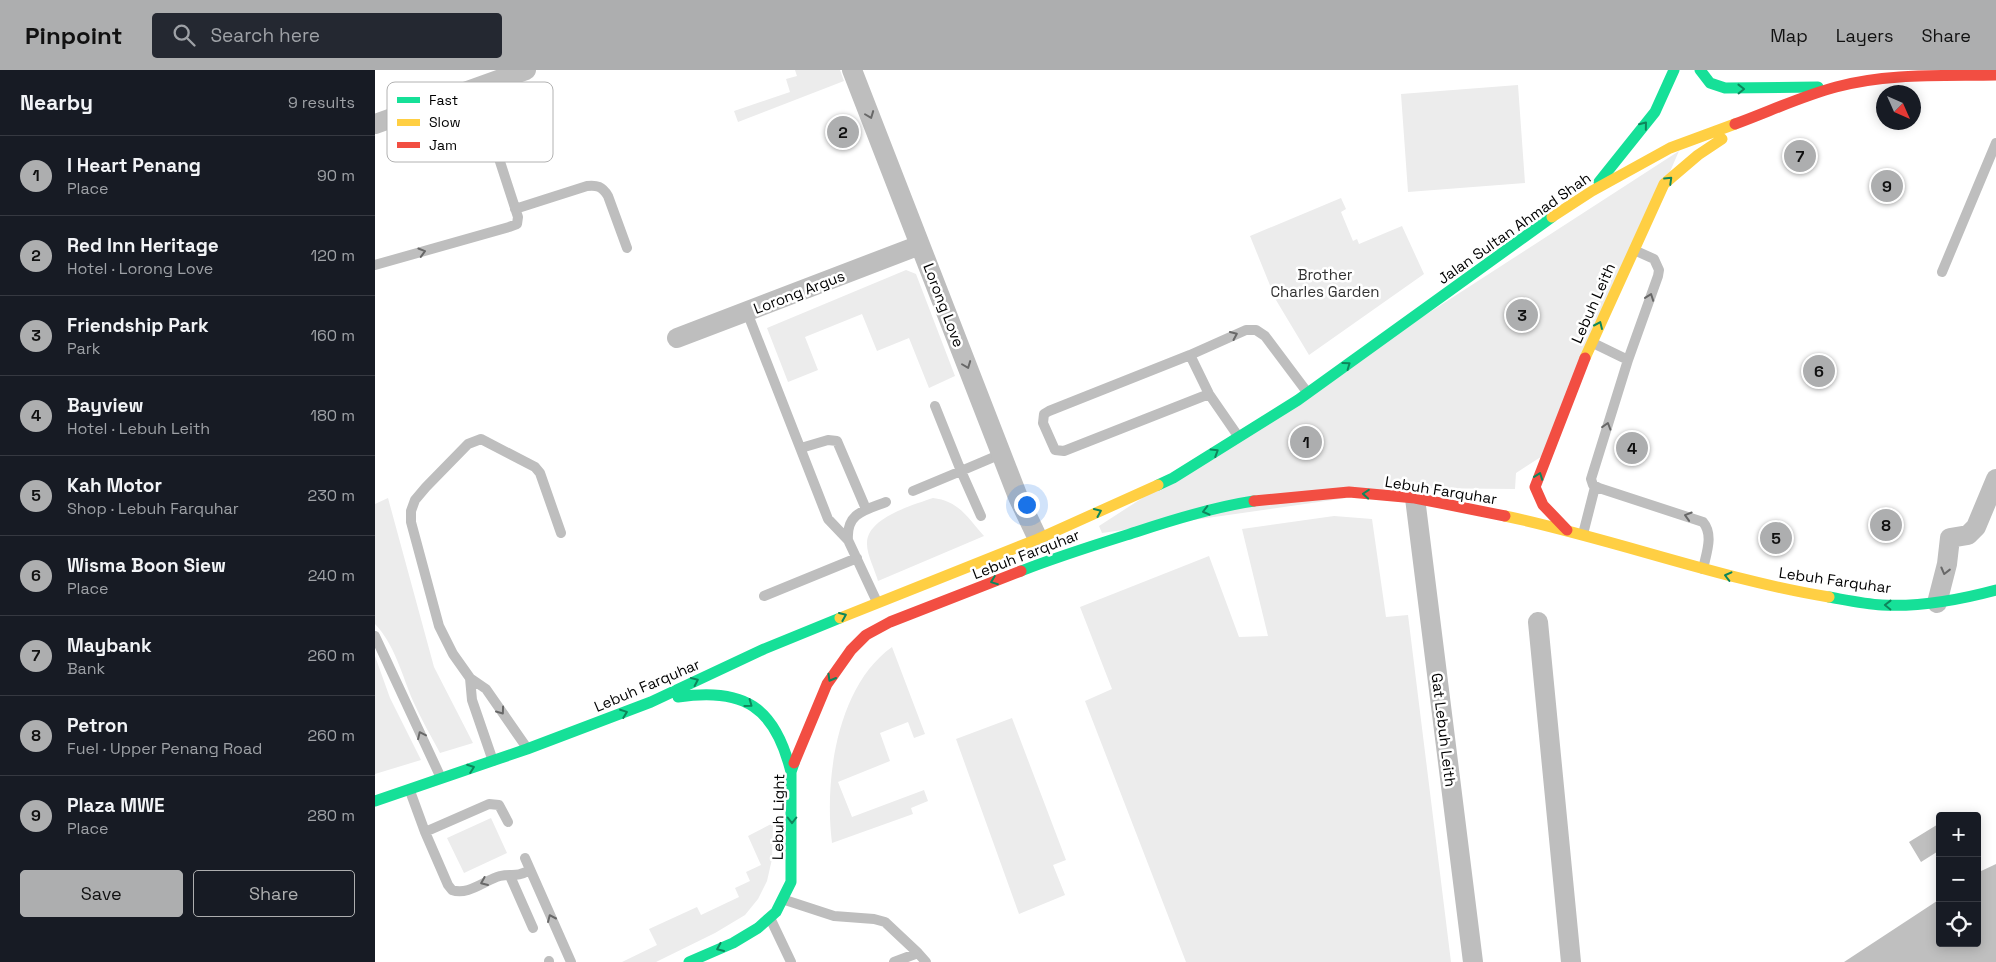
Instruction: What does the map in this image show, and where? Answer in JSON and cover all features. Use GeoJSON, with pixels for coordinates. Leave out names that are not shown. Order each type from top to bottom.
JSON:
{"type":"FeatureCollection","features":[{"type":"Feature","properties":{"kind":"main road"},"geometry":{"type":"LineString","coordinates":[[1592,190],[1655,112],[1674,70]]}},
{"type":"Feature","properties":{"kind":"main road"},"geometry":{"type":"LineString","coordinates":[[1700,70],[1706,80],[1713,86],[1725,88],[1836,88]]}},
{"type":"Feature","properties":{"kind":"main road","name":"Jalan Sultan Ahmad Shah"},"geometry":{"type":"LineString","coordinates":[[1173,478],[1307,393],[1592,190],[1670,148],[1836,88],[1877,80],[1919,76],[1996,75]]}},
{"type":"Feature","properties":{"kind":"main road","name":"Lebuh Leith"},"geometry":{"type":"LineString","coordinates":[[1567,530],[1541,503],[1536,495],[1535,487],[1591,342],[1664,184],[1698,155],[1752,118]]}},
{"type":"Feature","properties":{"kind":"main road","name":"Lebuh Farquhar"},"geometry":{"type":"LineString","coordinates":[[375,801],[527,749],[651,702],[764,649],[1037,539],[1173,478]]}},
{"type":"Feature","properties":{"kind":"main road","name":"Lebuh Farquhar"},"geometry":{"type":"LineString","coordinates":[[890,622],[1056,557],[1171,520],[1233,504],[1282,497],[1349,492],[1415,498],[1567,530],[1703,570],[1791,591],[1840,600],[1882,605],[1937,603],[1996,590]]}},
{"type":"Feature","properties":{"kind":"main road","name":"Lebuh Light"},"geometry":{"type":"LineString","coordinates":[[689,962],[733,942],[771,918],[784,899],[791,882],[791,772],[827,684],[838,666],[866,635],[890,622]]}},
{"type":"Feature","properties":{"kind":"main road"},"geometry":{"type":"LineString","coordinates":[[651,702],[700,693],[723,694],[744,699],[765,716],[780,735],[791,772]]}},
{"type":"Feature","properties":{"kind":"street"},"geometry":{"type":"LineString","coordinates":[[488,82],[505,74],[526,70]]}},
{"type":"Feature","properties":{"kind":"street","name":"Lorong Love"},"geometry":{"type":"LineString","coordinates":[[852,70],[1001,454],[1037,539]]}},
{"type":"Feature","properties":{"kind":"street"},"geometry":{"type":"LineString","coordinates":[[375,124],[387,120]]}},
{"type":"Feature","properties":{"kind":"street","name":"Lorong Argus"},"geometry":{"type":"LineString","coordinates":[[677,338],[921,245]]}},
{"type":"Feature","properties":{"kind":"street"},"geometry":{"type":"LineString","coordinates":[[1937,603],[1947,564],[1950,538],[1968,535],[1976,527],[1996,479]]}},
{"type":"Feature","properties":{"kind":"street","name":"Gat Lebuh Leith"},"geometry":{"type":"LineString","coordinates":[[1415,498],[1473,962]]}},
{"type":"Feature","properties":{"kind":"street"},"geometry":{"type":"LineString","coordinates":[[1538,622],[1571,962]]}},
{"type":"Feature","properties":{"kind":"lane"},"geometry":{"type":"LineString","coordinates":[[1942,272],[1996,143]]}},
{"type":"Feature","properties":{"kind":"lane"},"geometry":{"type":"LineString","coordinates":[[375,266],[513,226],[518,221],[500,162]]}},
{"type":"Feature","properties":{"kind":"lane"},"geometry":{"type":"LineString","coordinates":[[515,209],[587,186],[597,185],[604,189],[608,196],[627,248]]}},
{"type":"Feature","properties":{"kind":"lane"},"geometry":{"type":"LineString","coordinates":[[1583,534],[1595,487],[1591,478],[1659,270],[1654,259],[1633,250]]}},
{"type":"Feature","properties":{"kind":"lane"},"geometry":{"type":"LineString","coordinates":[[747,312],[828,519],[848,540],[877,602]]}},
{"type":"Feature","properties":{"kind":"lane"},"geometry":{"type":"LineString","coordinates":[[1209,394],[1064,451],[1055,450],[1051,446],[1043,423],[1044,414],[1190,355],[1246,330],[1256,330],[1265,336],[1307,393]]}},
{"type":"Feature","properties":{"kind":"lane"},"geometry":{"type":"LineString","coordinates":[[1591,342],[1628,360]]}},
{"type":"Feature","properties":{"kind":"lane"},"geometry":{"type":"LineString","coordinates":[[1190,355],[1209,394],[1239,437]]}},
{"type":"Feature","properties":{"kind":"lane"},"geometry":{"type":"LineString","coordinates":[[935,406],[981,516]]}},
{"type":"Feature","properties":{"kind":"lane"},"geometry":{"type":"LineString","coordinates":[[527,749],[486,689],[470,678],[453,654],[439,626],[411,522],[411,511],[415,500],[468,444],[481,439],[535,467],[540,473],[561,533]]}},
{"type":"Feature","properties":{"kind":"lane"},"geometry":{"type":"LineString","coordinates":[[801,448],[828,440],[837,441],[866,510]]}},
{"type":"Feature","properties":{"kind":"lane"},"geometry":{"type":"LineString","coordinates":[[913,492],[1001,454]]}},
{"type":"Feature","properties":{"kind":"lane"},"geometry":{"type":"LineString","coordinates":[[1595,487],[1703,522],[1707,527],[1709,538],[1703,570]]}},
{"type":"Feature","properties":{"kind":"lane"},"geometry":{"type":"LineString","coordinates":[[848,540],[851,521],[856,514],[886,502]]}},
{"type":"Feature","properties":{"kind":"lane"},"geometry":{"type":"LineString","coordinates":[[764,596],[857,558]]}},
{"type":"Feature","properties":{"kind":"lane"},"geometry":{"type":"LineString","coordinates":[[375,636],[442,779]]}},
{"type":"Feature","properties":{"kind":"lane"},"geometry":{"type":"LineString","coordinates":[[470,678],[471,700],[493,761]]}},
{"type":"Feature","properties":{"kind":"lane"},"geometry":{"type":"LineString","coordinates":[[409,789],[425,832],[448,885],[452,890],[463,891],[498,877],[519,876],[530,870]]}},
{"type":"Feature","properties":{"kind":"lane"},"geometry":{"type":"LineString","coordinates":[[425,832],[489,804],[499,805],[508,822]]}},
{"type":"Feature","properties":{"kind":"lane"},"geometry":{"type":"LineString","coordinates":[[525,858],[571,962]]}},
{"type":"Feature","properties":{"kind":"lane"},"geometry":{"type":"LineString","coordinates":[[510,876],[533,928]]}},
{"type":"Feature","properties":{"kind":"lane"},"geometry":{"type":"LineString","coordinates":[[784,899],[834,916],[874,919],[885,922],[926,962]]}},
{"type":"Feature","properties":{"kind":"lane"},"geometry":{"type":"LineString","coordinates":[[771,918],[791,962]]}},
{"type":"Feature","properties":{"kind":"lane"},"geometry":{"type":"LineString","coordinates":[[894,962],[918,953]]}},
{"type":"Feature","properties":{"kind":"green space"},"geometry":{"type":"Polygon","coordinates":[[[795,70],[840,70],[844,81],[738,122],[734,111],[790,92],[786,79],[797,76],[795,70]]]}},
{"type":"Feature","properties":{"kind":"green space"},"geometry":{"type":"Polygon","coordinates":[[[1518,85],[1525,183],[1408,192],[1401,94],[1518,85]]]}},
{"type":"Feature","properties":{"kind":"green space"},"geometry":{"type":"Polygon","coordinates":[[[1679,151],[1547,453],[1516,473],[1515,489],[1416,488],[1102,533],[1099,526],[1679,151]]]}},
{"type":"Feature","properties":{"kind":"green space","name":"Brother Charles Garden"},"geometry":{"type":"Polygon","coordinates":[[[1341,198],[1346,209],[1341,212],[1353,241],[1357,239],[1359,244],[1402,226],[1424,274],[1309,355],[1276,300],[1250,236],[1341,198]]]}},
{"type":"Feature","properties":{"kind":"green space"},"geometry":{"type":"Polygon","coordinates":[[[906,270],[916,274],[955,376],[929,388],[909,338],[877,351],[862,314],[805,337],[818,370],[788,382],[767,328],[906,270]]]}},
{"type":"Feature","properties":{"kind":"green space"},"geometry":{"type":"Polygon","coordinates":[[[388,498],[434,667],[473,743],[440,753],[413,701],[388,641],[375,624],[375,504],[388,498]]]}},
{"type":"Feature","properties":{"kind":"green space"},"geometry":{"type":"Polygon","coordinates":[[[933,498],[950,503],[962,511],[984,536],[878,581],[867,548],[869,535],[874,527],[892,514],[933,498]]]}},
{"type":"Feature","properties":{"kind":"green space"},"geometry":{"type":"Polygon","coordinates":[[[1334,516],[1372,519],[1386,617],[1408,615],[1451,962],[1186,962],[1085,701],[1112,689],[1080,607],[1209,556],[1239,637],[1268,636],[1242,529],[1334,516]]]}},
{"type":"Feature","properties":{"kind":"green space"},"geometry":{"type":"Polygon","coordinates":[[[892,647],[925,734],[914,738],[908,722],[880,733],[890,761],[838,782],[852,817],[924,790],[928,801],[911,808],[913,814],[832,843],[830,791],[838,736],[858,685],[873,664],[892,647]]]}},
{"type":"Feature","properties":{"kind":"green space"},"geometry":{"type":"Polygon","coordinates":[[[375,656],[390,698],[421,760],[375,774],[375,656]]]}},
{"type":"Feature","properties":{"kind":"green space"},"geometry":{"type":"Polygon","coordinates":[[[1012,718],[1066,860],[1053,865],[1065,895],[1019,914],[956,739],[1012,718]]]}},
{"type":"Feature","properties":{"kind":"green space"},"geometry":{"type":"Polygon","coordinates":[[[491,818],[507,853],[464,873],[447,838],[491,818]]]}},
{"type":"Feature","properties":{"kind":"green space"},"geometry":{"type":"Polygon","coordinates":[[[773,823],[772,859],[767,881],[758,899],[745,915],[715,933],[656,962],[622,962],[657,945],[649,929],[697,907],[701,915],[739,897],[735,888],[750,881],[746,872],[761,865],[748,836],[773,823]]]}},
{"type":"Feature","properties":{"kind":"shaded area"},"geometry":{"type":"Polygon","coordinates":[[[1936,825],[1936,853],[1921,862],[1909,842],[1936,825]]]}},
{"type":"Feature","properties":{"kind":"shaded area"},"geometry":{"type":"Polygon","coordinates":[[[1996,864],[1996,962],[1844,962],[1936,902],[1936,947],[1981,947],[1981,871],[1996,864]]]}},
{"type":"Feature","properties":{"kind":"traffic: fast"},"geometry":{"type":"LineString","coordinates":[[1599,182],[1655,112],[1674,70]]}},
{"type":"Feature","properties":{"kind":"traffic: fast"},"geometry":{"type":"LineString","coordinates":[[1700,70],[1710,83],[1725,88],[1818,87]]}},
{"type":"Feature","properties":{"kind":"traffic: fast"},"geometry":{"type":"LineString","coordinates":[[1158,485],[1173,478],[1298,400],[1552,217]]}},
{"type":"Feature","properties":{"kind":"traffic: fast"},"geometry":{"type":"LineString","coordinates":[[1021,571],[1079,550],[1180,518],[1254,501]]}},
{"type":"Feature","properties":{"kind":"traffic: fast"},"geometry":{"type":"LineString","coordinates":[[1829,597],[1855,602],[1911,605],[1954,600],[1996,590]]}},
{"type":"Feature","properties":{"kind":"traffic: fast"},"geometry":{"type":"LineString","coordinates":[[375,801],[527,749],[651,702],[764,649],[840,618]]}},
{"type":"Feature","properties":{"kind":"traffic: fast"},"geometry":{"type":"LineString","coordinates":[[678,697],[721,695],[739,699],[753,706],[766,717],[776,731],[791,772]]}},
{"type":"Feature","properties":{"kind":"traffic: fast"},"geometry":{"type":"LineString","coordinates":[[689,962],[733,943],[758,928],[776,912],[791,882],[791,772],[794,763]]}},
{"type":"Feature","properties":{"kind":"traffic: slow"},"geometry":{"type":"LineString","coordinates":[[1552,217],[1592,191],[1670,148],[1735,124]]}},
{"type":"Feature","properties":{"kind":"traffic: slow"},"geometry":{"type":"LineString","coordinates":[[1585,358],[1664,184],[1698,155],[1722,139]]}},
{"type":"Feature","properties":{"kind":"traffic: slow"},"geometry":{"type":"LineString","coordinates":[[840,618],[1038,539],[1158,485]]}},
{"type":"Feature","properties":{"kind":"traffic: slow"},"geometry":{"type":"LineString","coordinates":[[1505,516],[1546,525],[1707,570],[1829,597]]}},
{"type":"Feature","properties":{"kind":"traffic: jam"},"geometry":{"type":"LineString","coordinates":[[1735,124],[1811,95],[1836,87],[1875,79],[1915,76],[1996,75]]}},
{"type":"Feature","properties":{"kind":"traffic: jam"},"geometry":{"type":"LineString","coordinates":[[1567,530],[1543,505],[1535,487],[1585,358]]}},
{"type":"Feature","properties":{"kind":"traffic: jam"},"geometry":{"type":"LineString","coordinates":[[1254,501],[1349,492],[1415,498],[1505,516]]}},
{"type":"Feature","properties":{"kind":"traffic: jam"},"geometry":{"type":"LineString","coordinates":[[794,763],[827,684],[851,650],[866,635],[890,622],[1021,571]]}},
{"type":"Feature","properties":{"kind":"place","name":"Red Inn Heritage"},"geometry":{"type":"Point","coordinates":[843,132]}},
{"type":"Feature","properties":{"kind":"place","name":"Maybank"},"geometry":{"type":"Point","coordinates":[1800,156]}},
{"type":"Feature","properties":{"kind":"place","name":"Plaza MWE"},"geometry":{"type":"Point","coordinates":[1887,186]}},
{"type":"Feature","properties":{"kind":"place","name":"Friendship Park"},"geometry":{"type":"Point","coordinates":[1522,315]}},
{"type":"Feature","properties":{"kind":"place","name":"Wisma Boon Siew"},"geometry":{"type":"Point","coordinates":[1819,371]}},
{"type":"Feature","properties":{"kind":"place","name":"I Heart Penang"},"geometry":{"type":"Point","coordinates":[1306,442]}},
{"type":"Feature","properties":{"kind":"place","name":"Bayview"},"geometry":{"type":"Point","coordinates":[1632,448]}},
{"type":"Feature","properties":{"kind":"place","name":"Petron"},"geometry":{"type":"Point","coordinates":[1886,525]}},
{"type":"Feature","properties":{"kind":"place","name":"Kah Motor"},"geometry":{"type":"Point","coordinates":[1776,538]}}]}
